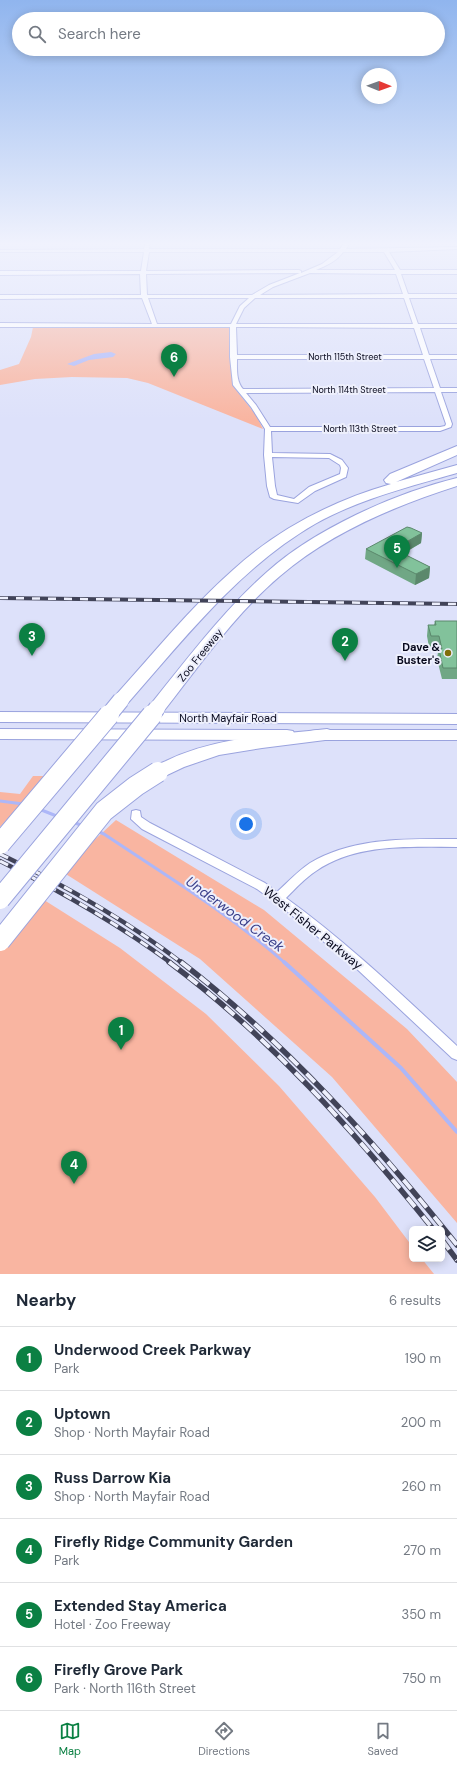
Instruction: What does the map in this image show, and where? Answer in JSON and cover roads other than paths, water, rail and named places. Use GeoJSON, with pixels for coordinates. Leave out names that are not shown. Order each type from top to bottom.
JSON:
{"type":"FeatureCollection","features":[{"type":"Feature","properties":{"kind":"highway"},"geometry":{"type":"LineString","coordinates":[[377,492],[395,477],[457,450]]}},
{"type":"Feature","properties":{"kind":"highway"},"geometry":{"type":"LineString","coordinates":[[0,844],[121,700],[196,616],[238,573],[277,542],[310,521],[341,506],[377,492],[457,469]]}},
{"type":"Feature","properties":{"kind":"highway","name":"Zoo Freeway"},"geometry":{"type":"LineString","coordinates":[[0,900],[238,609],[293,558],[318,541],[366,515],[435,488],[457,482]]}},
{"type":"Feature","properties":{"kind":"highway"},"geometry":{"type":"LineString","coordinates":[[0,941],[104,811],[158,772],[174,763],[194,755],[231,746],[327,735]]}},
{"type":"Feature","properties":{"kind":"main road","name":"North Mayfair Road"},"geometry":{"type":"LineString","coordinates":[[0,717],[72,716],[457,719]]}},
{"type":"Feature","properties":{"kind":"main road"},"geometry":{"type":"LineString","coordinates":[[0,724],[54,725],[66,723],[72,716]]}},
{"type":"Feature","properties":{"kind":"main road"},"geometry":{"type":"LineString","coordinates":[[236,735],[318,726],[434,725],[441,719]]}},
{"type":"Feature","properties":{"kind":"main road","name":"North Mayfair Road"},"geometry":{"type":"LineString","coordinates":[[0,734],[457,735]]}},
{"type":"Feature","properties":{"kind":"street"},"geometry":{"type":"LineString","coordinates":[[146,301],[155,325]]}},
{"type":"Feature","properties":{"kind":"street"},"geometry":{"type":"LineString","coordinates":[[248,301],[240,309],[233,325],[234,376],[236,385],[254,406],[268,429],[268,455],[271,486],[274,497],[295,501],[312,489],[343,475],[345,471],[344,465],[338,459],[330,456],[268,455]]}},
{"type":"Feature","properties":{"kind":"street"},"geometry":{"type":"LineString","coordinates":[[408,301],[415,326],[438,390]]}},
{"type":"Feature","properties":{"kind":"street"},"geometry":{"type":"LineString","coordinates":[[0,325],[457,326]]}},
{"type":"Feature","properties":{"kind":"street","name":"North 115th Street"},"geometry":{"type":"LineString","coordinates":[[233,357],[457,358]]}},
{"type":"Feature","properties":{"kind":"street","name":"North 113th Street"},"geometry":{"type":"LineString","coordinates":[[268,429],[446,428],[449,424],[438,390]]}},
{"type":"Feature","properties":{"kind":"street","name":"North 114th Street"},"geometry":{"type":"LineString","coordinates":[[240,391],[457,390]]}},
{"type":"Feature","properties":{"kind":"street","name":"West Fisher Parkway"},"geometry":{"type":"LineString","coordinates":[[136,814],[136,819],[146,826],[261,886],[278,898],[349,954],[457,1054]]}},
{"type":"Feature","properties":{"kind":"street"},"geometry":{"type":"LineString","coordinates":[[278,898],[312,868],[340,854],[366,847],[383,845],[457,843]]}},
{"type":"Feature","properties":{"kind":"water"},"geometry":{"type":"Polygon","coordinates":[[[111,352],[116,354],[113,357],[89,360],[74,366],[67,364],[94,354],[111,352]]]}},
{"type":"Feature","properties":{"kind":"waterway","name":"Underwood Creek"},"geometry":{"type":"LineString","coordinates":[[0,801],[23,804]]}},
{"type":"Feature","properties":{"kind":"waterway","name":"Underwood Creek"},"geometry":{"type":"LineString","coordinates":[[39,809],[59,817]]}},
{"type":"Feature","properties":{"kind":"waterway","name":"Underwood Creek"},"geometry":{"type":"LineString","coordinates":[[73,822],[83,826]]}},
{"type":"Feature","properties":{"kind":"waterway","name":"Underwood Creek"},"geometry":{"type":"LineString","coordinates":[[97,831],[104,834],[220,911],[285,963]]}},
{"type":"Feature","properties":{"kind":"waterway","name":"Underwood Creek"},"geometry":{"type":"LineString","coordinates":[[284,962],[401,1068],[457,1132]]}},
{"type":"Feature","properties":{"kind":"railway"},"geometry":{"type":"LineString","coordinates":[[0,598],[457,604]]}},
{"type":"Feature","properties":{"kind":"railway"},"geometry":{"type":"LineString","coordinates":[[0,854],[71,891],[116,917],[182,963]]}},
{"type":"Feature","properties":{"kind":"railway"},"geometry":{"type":"LineString","coordinates":[[0,861],[88,908],[130,934],[171,963]]}},
{"type":"Feature","properties":{"kind":"railway"},"geometry":{"type":"LineString","coordinates":[[169,962],[242,1022],[309,1087],[373,1156],[431,1226]]}},
{"type":"Feature","properties":{"kind":"railway"},"geometry":{"type":"LineString","coordinates":[[181,962],[220,993],[293,1060],[394,1168],[457,1245]]}},
{"type":"Feature","properties":{"kind":"railway"},"geometry":{"type":"LineString","coordinates":[[445,1244],[457,1260]]}},
{"type":"Feature","properties":{"kind":"place","name":"Firefly Grove Park"},"geometry":{"type":"Point","coordinates":[174,377]}},
{"type":"Feature","properties":{"kind":"place","name":"Extended Stay America"},"geometry":{"type":"Point","coordinates":[397,568]}},
{"type":"Feature","properties":{"kind":"place","name":"Dave & Buster's"},"geometry":{"type":"Point","coordinates":[448,653]}},
{"type":"Feature","properties":{"kind":"place","name":"Russ Darrow Kia"},"geometry":{"type":"Point","coordinates":[32,656]}},
{"type":"Feature","properties":{"kind":"place","name":"Uptown"},"geometry":{"type":"Point","coordinates":[345,661]}},
{"type":"Feature","properties":{"kind":"place","name":"Underwood Creek Parkway"},"geometry":{"type":"Point","coordinates":[121,1050]}},
{"type":"Feature","properties":{"kind":"place","name":"Firefly Ridge Community Garden"},"geometry":{"type":"Point","coordinates":[74,1184]}}]}
